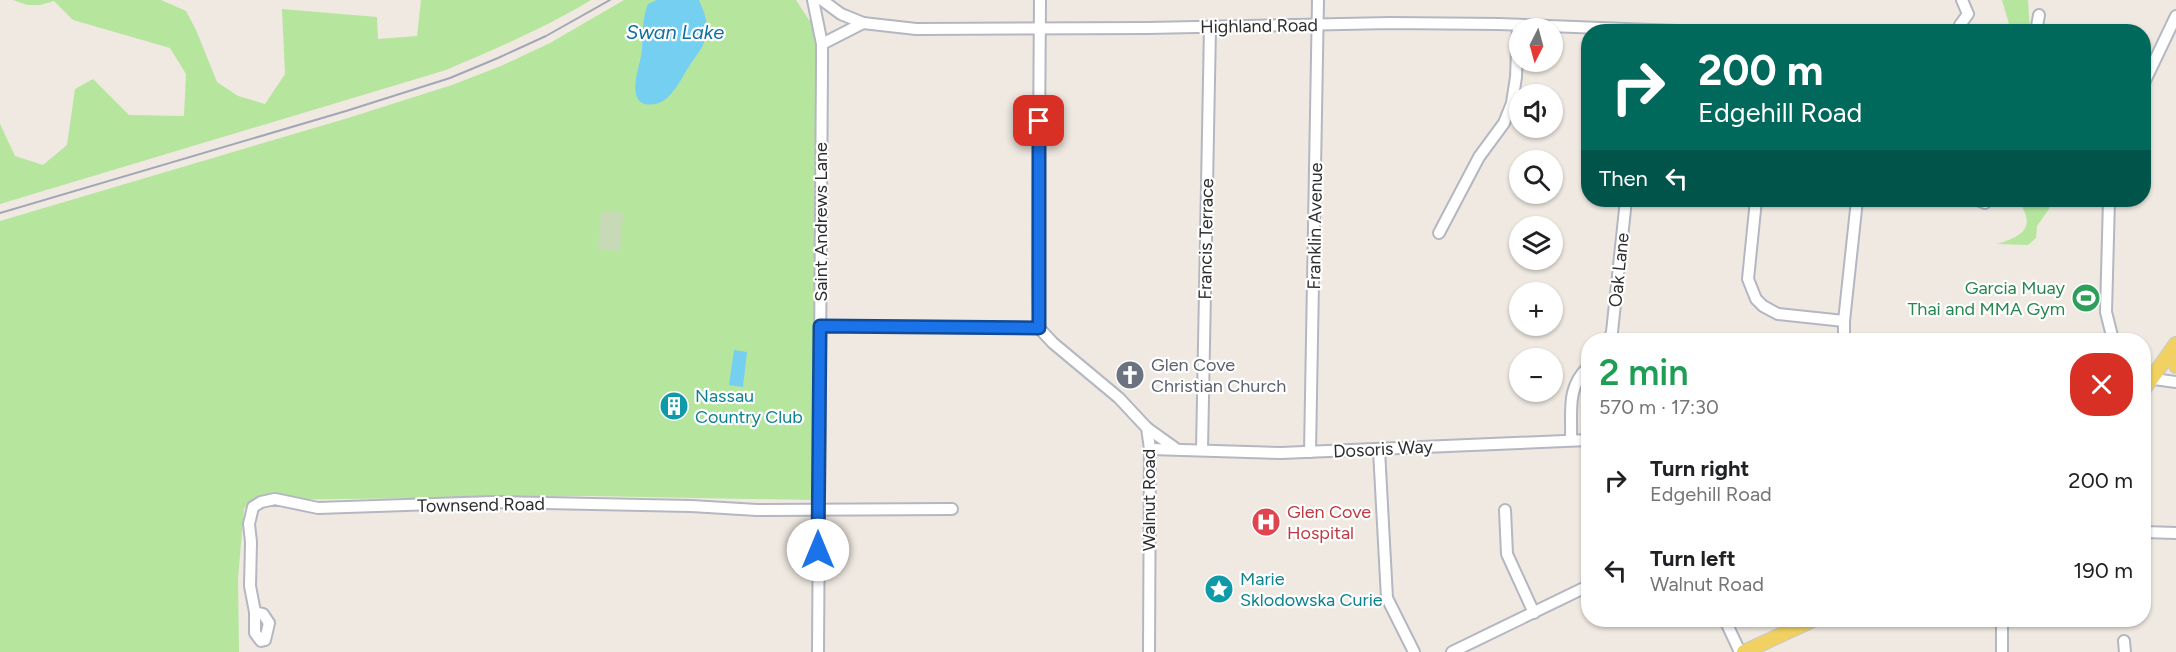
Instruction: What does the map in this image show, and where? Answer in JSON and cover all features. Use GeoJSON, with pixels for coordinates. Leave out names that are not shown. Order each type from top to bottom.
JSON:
{"type":"FeatureCollection","features":[{"type":"Feature","properties":{"kind":"main road"},"geometry":{"type":"LineString","coordinates":[[2151,373],[2176,344]]}},
{"type":"Feature","properties":{"kind":"main road"},"geometry":{"type":"LineString","coordinates":[[1742,652],[1797,627]]}},
{"type":"Feature","properties":{"kind":"street","name":"Saint Andrews Lane"},"geometry":{"type":"LineString","coordinates":[[813,0],[822,44],[818,652]]}},
{"type":"Feature","properties":{"kind":"street","name":"Highland Road"},"geometry":{"type":"LineString","coordinates":[[822,0],[842,14],[863,23],[916,29],[1318,24],[1509,25]]}},
{"type":"Feature","properties":{"kind":"street"},"geometry":{"type":"LineString","coordinates":[[820,326],[1039,328],[1040,0]]}},
{"type":"Feature","properties":{"kind":"street","name":"Franklin Avenue"},"geometry":{"type":"LineString","coordinates":[[1310,452],[1318,0]]}},
{"type":"Feature","properties":{"kind":"street"},"geometry":{"type":"LineString","coordinates":[[1961,24],[1968,14],[1962,0]]}},
{"type":"Feature","properties":{"kind":"street"},"geometry":{"type":"LineString","coordinates":[[2037,24],[2039,15]]}},
{"type":"Feature","properties":{"kind":"street"},"geometry":{"type":"LineString","coordinates":[[2151,68],[2176,16]]}},
{"type":"Feature","properties":{"kind":"street"},"geometry":{"type":"LineString","coordinates":[[822,44],[863,23]]}},
{"type":"Feature","properties":{"kind":"street","name":"Francis Terrace"},"geometry":{"type":"LineString","coordinates":[[1202,450],[1210,27]]}},
{"type":"Feature","properties":{"kind":"street","name":"Highland Road"},"geometry":{"type":"LineString","coordinates":[[1563,27],[1581,28]]}},
{"type":"Feature","properties":{"kind":"street"},"geometry":{"type":"LineString","coordinates":[[1439,233],[1479,157],[1504,123],[1512,103],[1516,72]]}},
{"type":"Feature","properties":{"kind":"street","name":"Oak Lane"},"geometry":{"type":"LineString","coordinates":[[1612,333],[1625,207]]}},
{"type":"Feature","properties":{"kind":"street"},"geometry":{"type":"LineString","coordinates":[[1755,207],[1748,279],[1756,299],[1763,306],[1778,314],[1844,321]]}},
{"type":"Feature","properties":{"kind":"street"},"geometry":{"type":"LineString","coordinates":[[1844,333],[1856,207]]}},
{"type":"Feature","properties":{"kind":"street"},"geometry":{"type":"LineString","coordinates":[[2109,207],[2106,312],[2111,333]]}},
{"type":"Feature","properties":{"kind":"street"},"geometry":{"type":"LineString","coordinates":[[2104,333],[2103,318],[2106,312]]}},
{"type":"Feature","properties":{"kind":"street","name":"Walnut Road"},"geometry":{"type":"LineString","coordinates":[[1039,328],[1053,344],[1119,398],[1147,428],[1150,449],[1149,652]]}},
{"type":"Feature","properties":{"kind":"street"},"geometry":{"type":"LineString","coordinates":[[1571,440],[1574,384],[1581,376]]}},
{"type":"Feature","properties":{"kind":"street"},"geometry":{"type":"LineString","coordinates":[[2151,379],[2176,381]]}},
{"type":"Feature","properties":{"kind":"street"},"geometry":{"type":"LineString","coordinates":[[1147,428],[1178,450]]}},
{"type":"Feature","properties":{"kind":"street","name":"Dosoris Way"},"geometry":{"type":"LineString","coordinates":[[1150,449],[1310,452],[1581,440]]}},
{"type":"Feature","properties":{"kind":"street"},"geometry":{"type":"LineString","coordinates":[[1379,450],[1387,598],[1414,652]]}},
{"type":"Feature","properties":{"kind":"street","name":"Townsend Road"},"geometry":{"type":"LineString","coordinates":[[255,612],[250,586],[251,511],[261,502],[275,499],[318,508],[492,502],[818,510]]}},
{"type":"Feature","properties":{"kind":"street"},"geometry":{"type":"LineString","coordinates":[[818,510],[952,508]]}},
{"type":"Feature","properties":{"kind":"street"},"geometry":{"type":"LineString","coordinates":[[1505,510],[1507,554],[1534,613]]}},
{"type":"Feature","properties":{"kind":"street"},"geometry":{"type":"LineString","coordinates":[[2151,532],[2176,533]]}},
{"type":"Feature","properties":{"kind":"street"},"geometry":{"type":"LineString","coordinates":[[1452,652],[1581,590]]}},
{"type":"Feature","properties":{"kind":"street"},"geometry":{"type":"LineString","coordinates":[[1729,627],[1742,652]]}},
{"type":"Feature","properties":{"kind":"street"},"geometry":{"type":"LineString","coordinates":[[2002,627],[2002,652]]}},
{"type":"Feature","properties":{"kind":"green space"},"geometry":{"type":"Polygon","coordinates":[[[13,0],[161,0],[186,11],[217,82],[238,96],[265,104],[285,74],[282,9],[377,17],[378,39],[417,36],[421,0],[591,0],[538,29],[446,70],[0,204],[0,124],[15,156],[43,165],[67,145],[75,89],[93,79],[129,115],[184,116],[186,74],[170,48],[73,20],[54,1],[40,5],[27,5],[13,0]]]}},
{"type":"Feature","properties":{"kind":"green space","name":"Nassau Country Club"},"geometry":{"type":"Polygon","coordinates":[[[624,0],[796,0],[809,20],[814,22],[818,64],[813,500],[589,496],[256,500],[248,503],[244,509],[238,579],[239,652],[0,652],[0,221],[452,85],[501,66],[550,43],[624,0]]]}},
{"type":"Feature","properties":{"kind":"green space"},"geometry":{"type":"Polygon","coordinates":[[[2002,0],[2028,0],[2030,24],[2009,24],[2002,0]]]}},
{"type":"Feature","properties":{"kind":"green space"},"geometry":{"type":"Polygon","coordinates":[[[2022,207],[2049,207],[2037,226],[2036,238],[2028,245],[1997,244],[2015,237],[2024,230],[2027,220],[2022,207]]]}},
{"type":"Feature","properties":{"kind":"green space"},"geometry":{"type":"Polygon","coordinates":[[[601,211],[623,213],[620,251],[598,249],[601,211]]]}},
{"type":"Feature","properties":{"kind":"water","name":"Swan Lake"},"geometry":{"type":"Polygon","coordinates":[[[657,0],[699,0],[706,19],[707,31],[702,46],[672,93],[660,102],[645,104],[637,98],[635,88],[646,10],[648,4],[657,0]]]}},
{"type":"Feature","properties":{"kind":"water"},"geometry":{"type":"Polygon","coordinates":[[[734,350],[747,352],[743,387],[729,385],[734,350]]]}},
{"type":"Feature","properties":{"kind":"railway"},"geometry":{"type":"LineString","coordinates":[[0,213],[450,78],[546,36],[610,0]]}},
{"type":"Feature","properties":{"kind":"place","name":"Garcia Muay Thai and MMA Gym"},"geometry":{"type":"Point","coordinates":[2086,298]}},
{"type":"Feature","properties":{"kind":"place","name":"Glen Cove Christian Church"},"geometry":{"type":"Point","coordinates":[1130,375]}},
{"type":"Feature","properties":{"kind":"place","name":"Nassau Country Club"},"geometry":{"type":"Point","coordinates":[674,406]}},
{"type":"Feature","properties":{"kind":"place","name":"Glen Cove Hospital"},"geometry":{"type":"Point","coordinates":[1266,522]}},
{"type":"Feature","properties":{"kind":"place","name":"Marie Sklodowska Curie"},"geometry":{"type":"Point","coordinates":[1219,589]}},
{"type":"Feature","properties":{"kind":"route"},"geometry":{"type":"LineString","coordinates":[[818,550],[820,326],[1039,328],[1039,121]]}}]}
